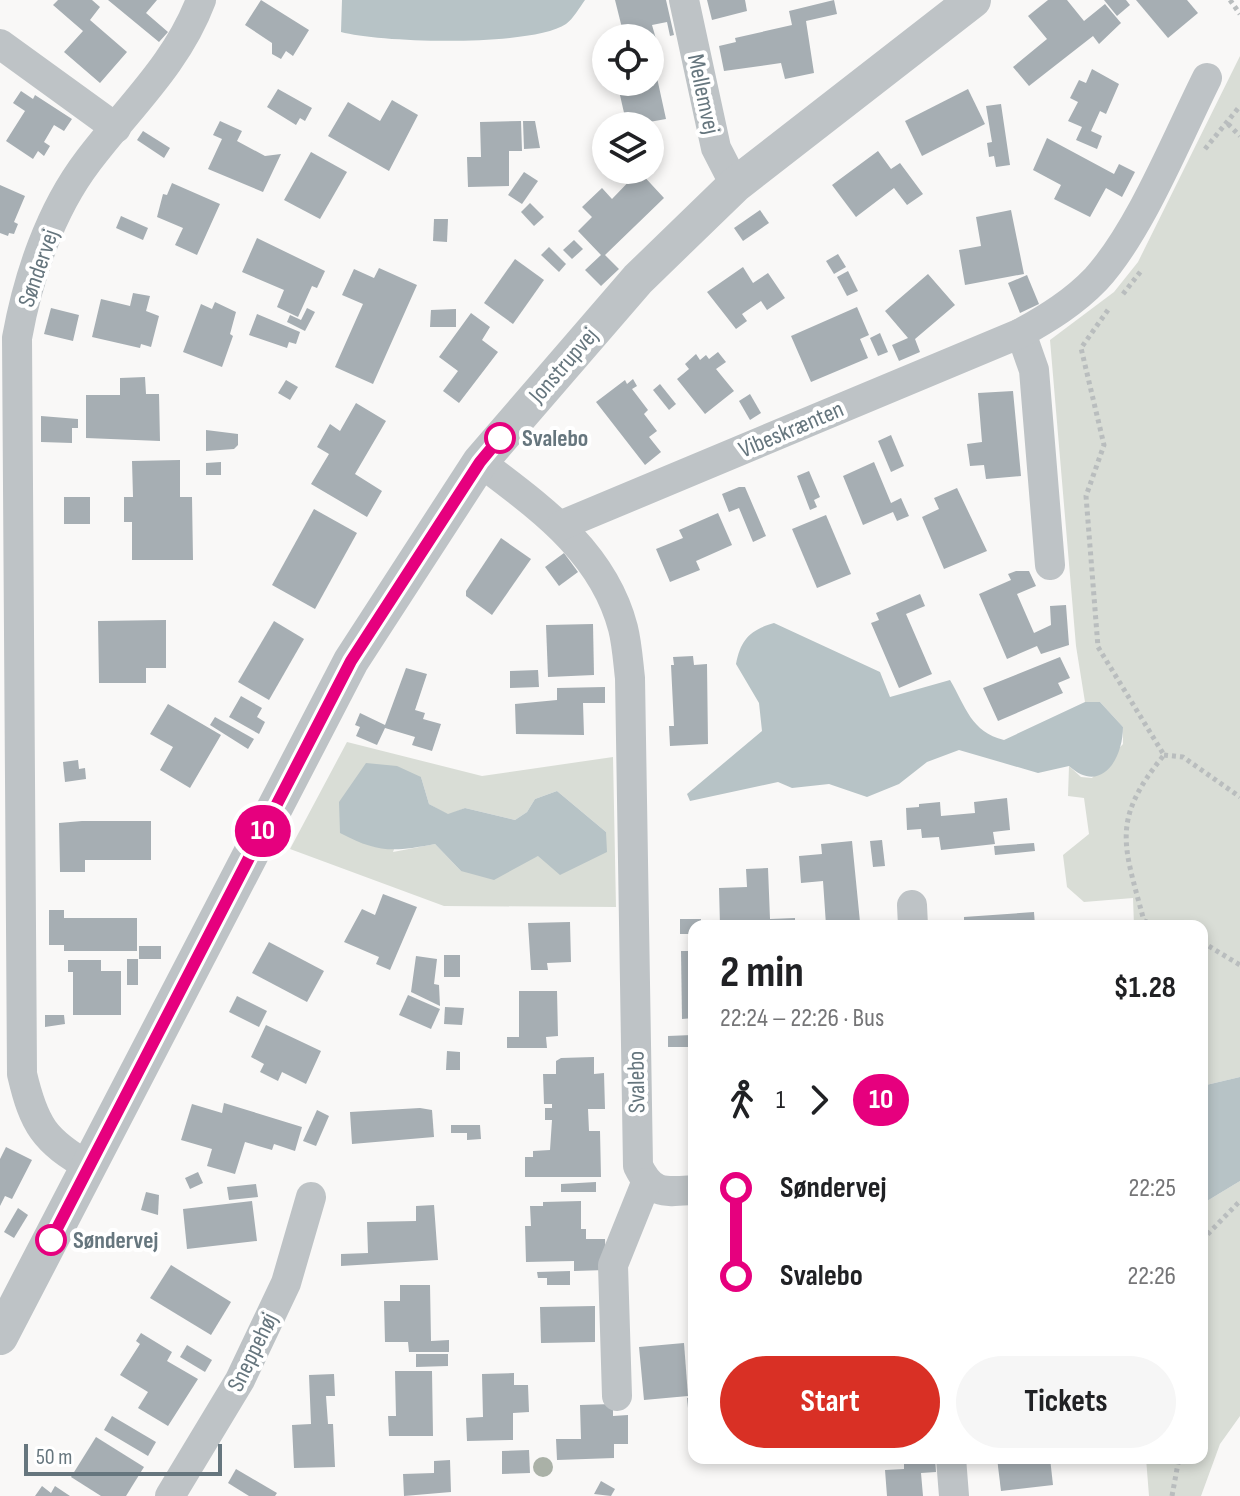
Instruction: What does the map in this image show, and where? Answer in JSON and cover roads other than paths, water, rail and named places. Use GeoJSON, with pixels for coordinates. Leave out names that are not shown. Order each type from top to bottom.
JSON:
{"type":"FeatureCollection","features":[{"type":"Feature","properties":{"kind":"street","name":"Søndervej"},"geometry":{"type":"LineString","coordinates":[[90,1167],[53,1146],[31,1114],[22,1074],[17,338],[24,299],[63,202],[86,163],[163,72],[192,23],[201,0]]}},
{"type":"Feature","properties":{"kind":"street","name":"Mellemvej"},"geometry":{"type":"LineString","coordinates":[[684,0],[716,148],[735,185]]}},
{"type":"Feature","properties":{"kind":"street","name":"Jonstrupvej"},"geometry":{"type":"LineString","coordinates":[[0,1337],[351,661],[480,462],[638,279],[735,185],[973,0]]}},
{"type":"Feature","properties":{"kind":"street"},"geometry":{"type":"LineString","coordinates":[[0,44],[116,128]]}},
{"type":"Feature","properties":{"kind":"street","name":"Vibeskrænten"},"geometry":{"type":"LineString","coordinates":[[562,525],[1021,333],[1060,311],[1095,279],[1122,245],[1207,78]]}},
{"type":"Feature","properties":{"kind":"street"},"geometry":{"type":"LineString","coordinates":[[1021,333],[1034,370],[1050,565]]}},
{"type":"Feature","properties":{"kind":"street","name":"Svalebo"},"geometry":{"type":"LineString","coordinates":[[480,462],[562,525],[609,590],[623,628],[630,678],[638,1166],[646,1183]]}},
{"type":"Feature","properties":{"kind":"street"},"geometry":{"type":"LineString","coordinates":[[617,1396],[613,1265],[646,1183],[665,1192],[688,1190]]}},
{"type":"Feature","properties":{"kind":"street","name":"Sneppehøj"},"geometry":{"type":"LineString","coordinates":[[170,1496],[240,1380],[286,1283],[311,1197]]}},
{"type":"Feature","properties":{"kind":"street"},"geometry":{"type":"LineString","coordinates":[[951,1464],[954,1496]]}},
{"type":"Feature","properties":{"kind":"place","name":"Svalebo"},"geometry":{"type":"Point","coordinates":[500,438]}},
{"type":"Feature","properties":{"kind":"place","name":"Søndervej"},"geometry":{"type":"Point","coordinates":[51,1240]}}]}
